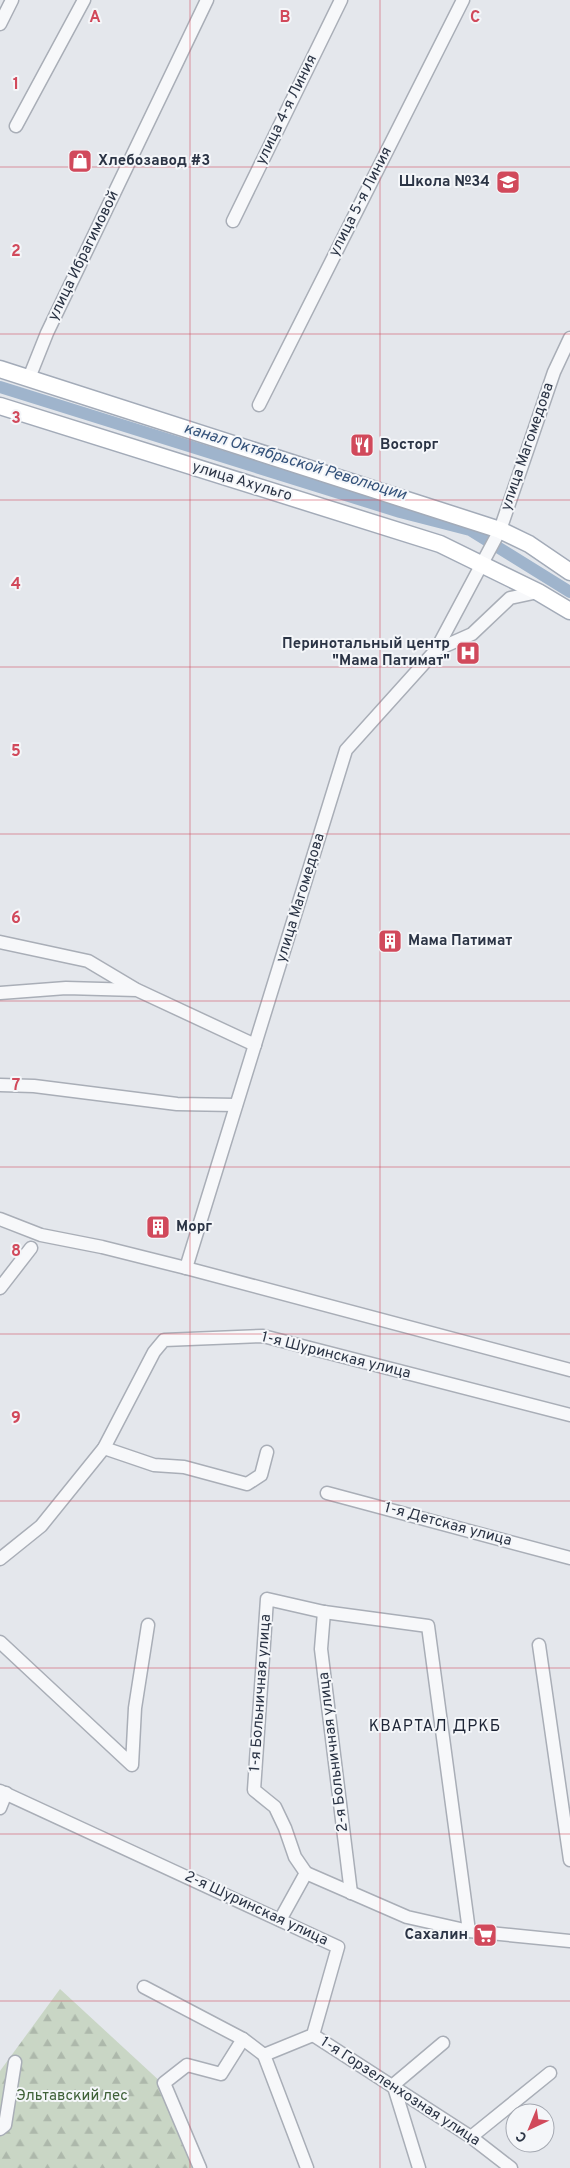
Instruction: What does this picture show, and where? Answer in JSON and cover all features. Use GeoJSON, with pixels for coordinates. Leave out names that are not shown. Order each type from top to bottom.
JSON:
{"type":"FeatureCollection","features":[{"type":"Feature","properties":{"kind":"main road"},"geometry":{"type":"LineString","coordinates":[[0,369],[500,530],[529,544],[570,572]]}},
{"type":"Feature","properties":{"kind":"main road","name":"улица Ахульго"},"geometry":{"type":"LineString","coordinates":[[0,406],[440,544],[483,559],[538,592]]}},
{"type":"Feature","properties":{"kind":"main road"},"geometry":{"type":"LineString","coordinates":[[538,592],[570,611]]}},
{"type":"Feature","properties":{"kind":"street"},"geometry":{"type":"LineString","coordinates":[[0,24],[12,0]]}},
{"type":"Feature","properties":{"kind":"street"},"geometry":{"type":"LineString","coordinates":[[16,126],[84,0]]}},
{"type":"Feature","properties":{"kind":"street","name":"улица Ибрагимовой"},"geometry":{"type":"LineString","coordinates":[[30,378],[51,325],[207,0]]}},
{"type":"Feature","properties":{"kind":"street","name":"улица 4-я Линия"},"geometry":{"type":"LineString","coordinates":[[233,221],[342,0]]}},
{"type":"Feature","properties":{"kind":"street","name":"улица 5-я Линия"},"geometry":{"type":"LineString","coordinates":[[259,405],[463,0]]}},
{"type":"Feature","properties":{"kind":"street","name":"улица Магомедова"},"geometry":{"type":"LineString","coordinates":[[186,1268],[346,750],[436,650],[500,530],[554,372],[570,338]]}},
{"type":"Feature","properties":{"kind":"street"},"geometry":{"type":"LineString","coordinates":[[436,650],[472,634],[510,598],[538,592]]}},
{"type":"Feature","properties":{"kind":"street"},"geometry":{"type":"LineString","coordinates":[[0,942],[88,961],[137,990],[256,1045]]}},
{"type":"Feature","properties":{"kind":"street"},"geometry":{"type":"LineString","coordinates":[[0,994],[66,988],[137,990]]}},
{"type":"Feature","properties":{"kind":"street"},"geometry":{"type":"LineString","coordinates":[[0,1085],[34,1086],[177,1104],[236,1105]]}},
{"type":"Feature","properties":{"kind":"street"},"geometry":{"type":"LineString","coordinates":[[0,1219],[41,1236],[102,1247],[186,1268],[570,1370]]}},
{"type":"Feature","properties":{"kind":"street"},"geometry":{"type":"LineString","coordinates":[[0,1288],[31,1248]]}},
{"type":"Feature","properties":{"kind":"street","name":"1-я Шуринская улица"},"geometry":{"type":"LineString","coordinates":[[0,1559],[41,1526],[104,1448],[154,1352],[164,1340],[176,1338],[263,1336],[570,1415]]}},
{"type":"Feature","properties":{"kind":"street"},"geometry":{"type":"LineString","coordinates":[[104,1448],[154,1465],[184,1467],[247,1484],[261,1475],[267,1452]]}},
{"type":"Feature","properties":{"kind":"street","name":"1-я Детская улица"},"geometry":{"type":"LineString","coordinates":[[327,1493],[570,1558]]}},
{"type":"Feature","properties":{"kind":"street","name":"1-я Больничная улица"},"geometry":{"type":"LineString","coordinates":[[306,1873],[295,1857],[275,1807],[254,1790],[267,1600],[324,1612],[428,1626],[469,1931]]}},
{"type":"Feature","properties":{"kind":"street","name":"2-я Больничная улица"},"geometry":{"type":"LineString","coordinates":[[324,1612],[321,1649],[351,1893]]}},
{"type":"Feature","properties":{"kind":"street"},"geometry":{"type":"LineString","coordinates":[[0,1642],[132,1765],[135,1708],[148,1625]]}},
{"type":"Feature","properties":{"kind":"street"},"geometry":{"type":"LineString","coordinates":[[539,1645],[570,1860]]}},
{"type":"Feature","properties":{"kind":"street"},"geometry":{"type":"LineString","coordinates":[[0,1808],[3,1792]]}},
{"type":"Feature","properties":{"kind":"street","name":"2-я Шуринская улица"},"geometry":{"type":"LineString","coordinates":[[3,1792],[338,1947],[313,2035]]}},
{"type":"Feature","properties":{"kind":"street"},"geometry":{"type":"LineString","coordinates":[[280,1920],[306,1873],[407,1917],[469,1931],[570,1941]]}},
{"type":"Feature","properties":{"kind":"street"},"geometry":{"type":"LineString","coordinates":[[144,1987],[243,2039],[264,2055],[307,2168]]}},
{"type":"Feature","properties":{"kind":"street"},"geometry":{"type":"LineString","coordinates":[[264,2055],[313,2035]]}},
{"type":"Feature","properties":{"kind":"street","name":"1-я Горзеленхозная улица"},"geometry":{"type":"LineString","coordinates":[[313,2035],[471,2137],[511,2168]]}},
{"type":"Feature","properties":{"kind":"street"},"geometry":{"type":"LineString","coordinates":[[200,2168],[164,2083],[187,2065],[221,2074],[243,2039]]}},
{"type":"Feature","properties":{"kind":"street"},"geometry":{"type":"LineString","coordinates":[[419,2168],[393,2086],[443,2043]]}},
{"type":"Feature","properties":{"kind":"street"},"geometry":{"type":"LineString","coordinates":[[0,2129],[5,2125],[15,2062]]}},
{"type":"Feature","properties":{"kind":"street"},"geometry":{"type":"LineString","coordinates":[[471,2137],[550,2073]]}},
{"type":"Feature","properties":{"kind":"green space","name":"Эльтавский лес"},"geometry":{"type":"Polygon","coordinates":[[[60,1989],[163,2084],[198,2168],[0,2168],[0,2071],[60,1989]]]}},
{"type":"Feature","properties":{"kind":"waterway","name":"канал Октябрьской Революции"},"geometry":{"type":"LineString","coordinates":[[0,387],[400,512],[470,530],[570,592]]}},
{"type":"Feature","properties":{"kind":"place","name":"Хлебозавод #3"},"geometry":{"type":"Point","coordinates":[80,161]}},
{"type":"Feature","properties":{"kind":"place","name":"Школа №34"},"geometry":{"type":"Point","coordinates":[508,182]}},
{"type":"Feature","properties":{"kind":"place","name":"Восторг"},"geometry":{"type":"Point","coordinates":[362,445]}},
{"type":"Feature","properties":{"kind":"place","name":"Перинотальный центр \"Мама Патимат\""},"geometry":{"type":"Point","coordinates":[468,653]}},
{"type":"Feature","properties":{"kind":"place","name":"Мама Патимат"},"geometry":{"type":"Point","coordinates":[390,941]}},
{"type":"Feature","properties":{"kind":"place","name":"Морг"},"geometry":{"type":"Point","coordinates":[158,1227]}},
{"type":"Feature","properties":{"kind":"place","name":"Сахалин"},"geometry":{"type":"Point","coordinates":[485,1935]}},
{"type":"Feature","properties":{"kind":"district","name":"КВАРТАЛ ДРКБ"},"geometry":{"type":"Point","coordinates":[435,1727]}}]}
